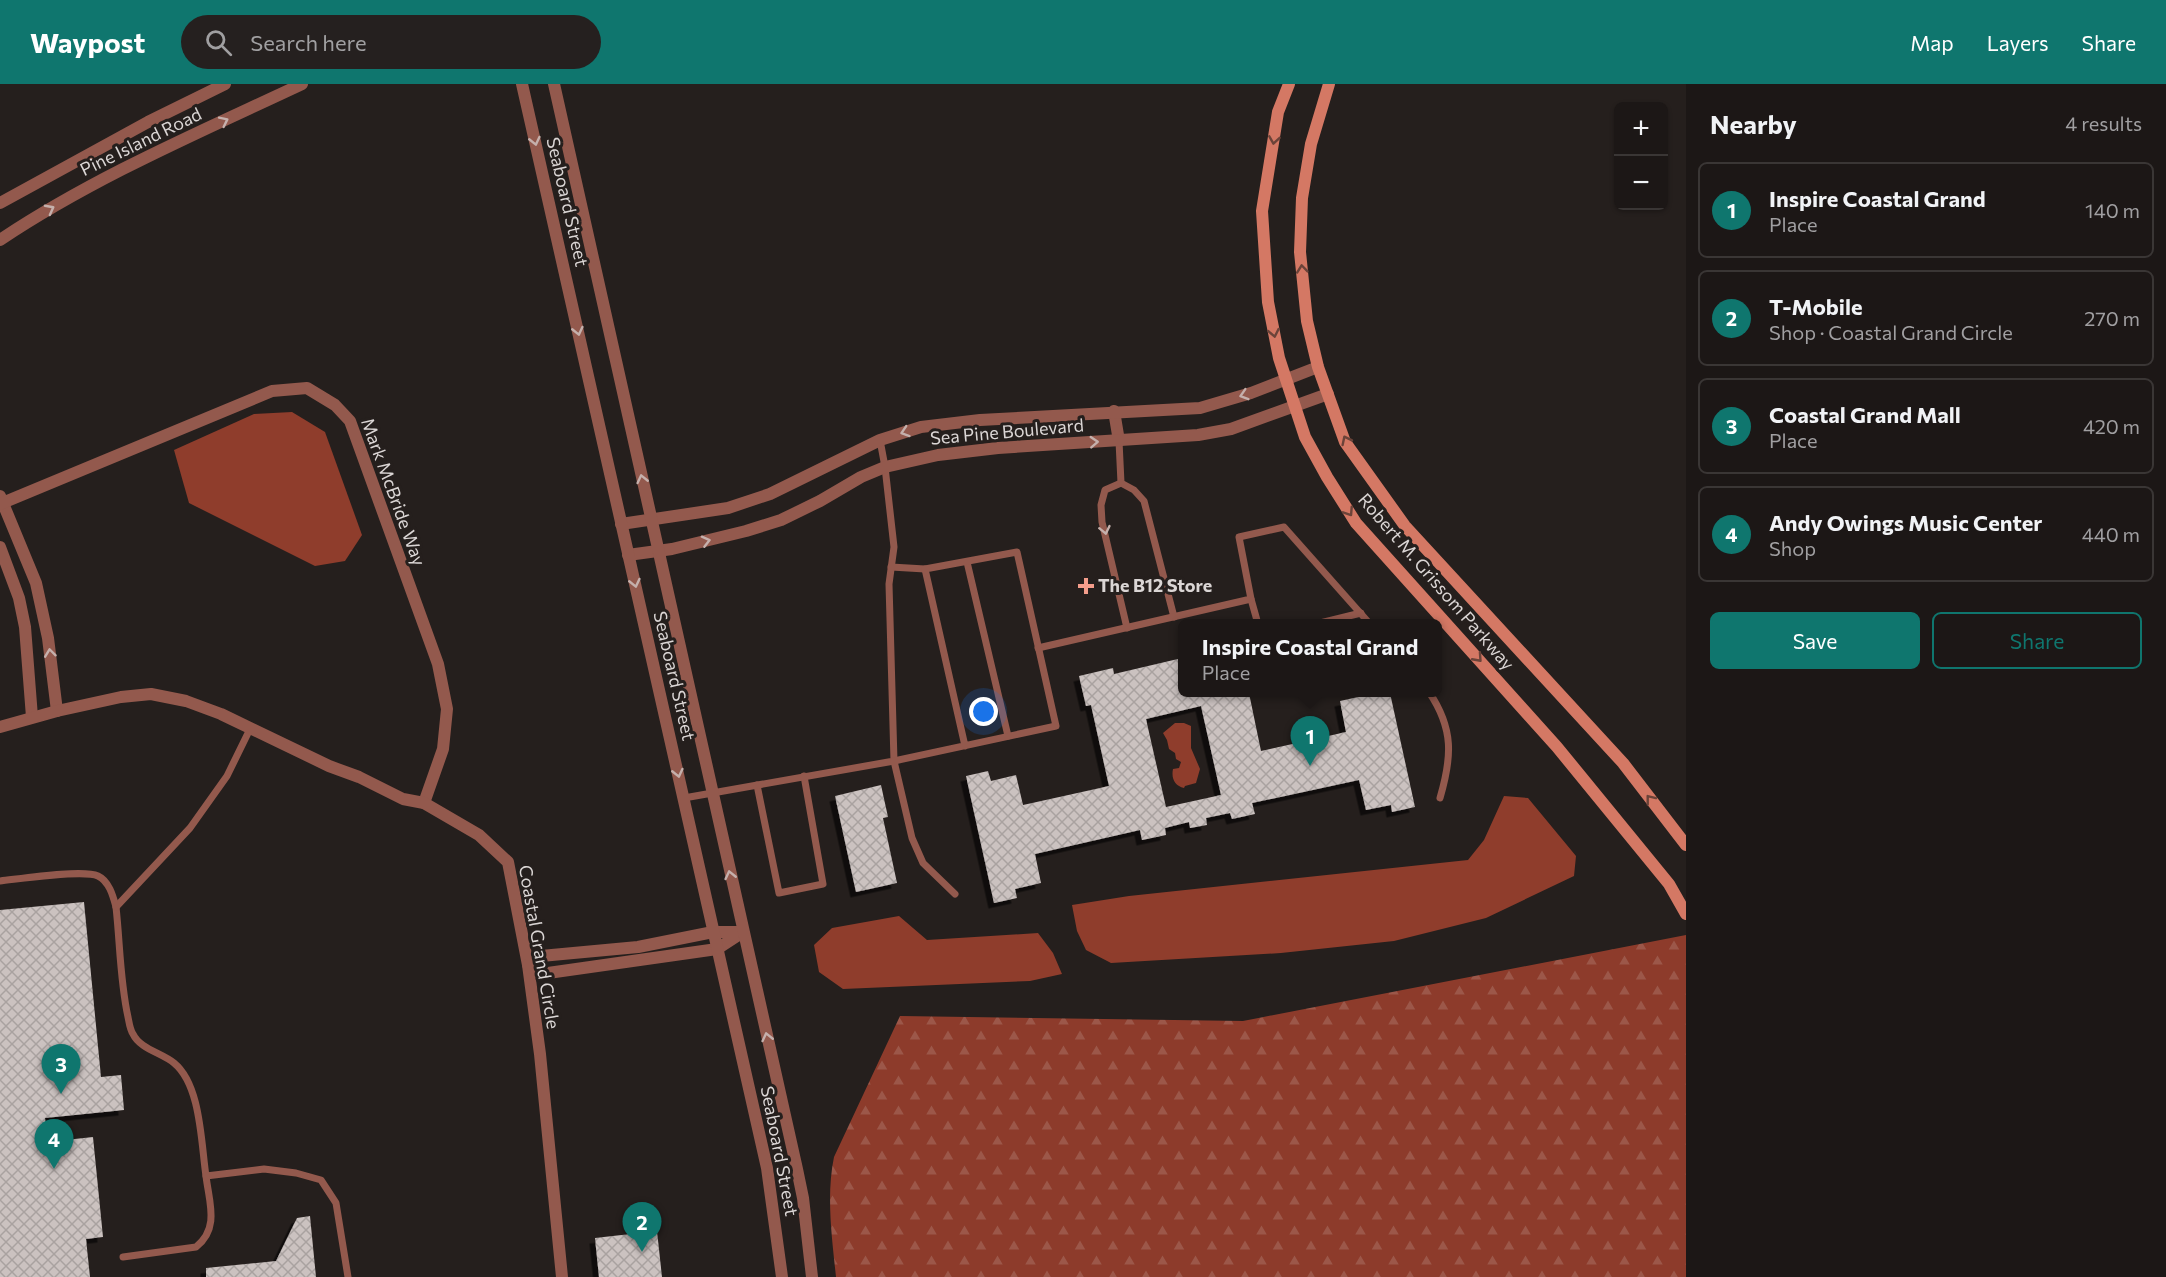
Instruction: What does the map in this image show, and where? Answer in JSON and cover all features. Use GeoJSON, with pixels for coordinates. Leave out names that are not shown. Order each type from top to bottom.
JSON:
{"type":"FeatureCollection","features":[{"type":"Feature","properties":{"kind":"main road","name":"Robert M. Grissom Parkway"},"geometry":{"type":"LineString","coordinates":[[1289,84],[1278,112],[1262,212],[1268,302],[1279,358],[1305,437],[1356,523],[1557,747],[1669,884],[1686,914]]}},
{"type":"Feature","properties":{"kind":"main road","name":"Robert M. Grissom Parkway"},"geometry":{"type":"LineString","coordinates":[[1329,84],[1311,144],[1302,198],[1300,252],[1307,321],[1318,368],[1345,442],[1405,526],[1623,763],[1686,845]]}},
{"type":"Feature","properties":{"kind":"street","name":"Pine Island Road"},"geometry":{"type":"LineString","coordinates":[[0,203],[148,122],[225,84]]}},
{"type":"Feature","properties":{"kind":"street","name":"Pine Island Road"},"geometry":{"type":"LineString","coordinates":[[0,240],[33,218],[118,172],[302,84]]}},
{"type":"Feature","properties":{"kind":"street","name":"Seaboard Street"},"geometry":{"type":"LineString","coordinates":[[522,84],[767,1168],[782,1277]]}},
{"type":"Feature","properties":{"kind":"street","name":"Seaboard Street"},"geometry":{"type":"LineString","coordinates":[[554,84],[803,1198],[812,1277]]}},
{"type":"Feature","properties":{"kind":"street","name":"Sea Pine Boulevard"},"geometry":{"type":"LineString","coordinates":[[621,525],[728,508],[770,494],[880,440],[921,427],[980,420],[1200,408],[1251,393],[1318,368]]}},
{"type":"Feature","properties":{"kind":"street","name":"Mark McBride Way"},"geometry":{"type":"LineString","coordinates":[[1,501],[272,391],[307,388],[335,405],[350,421],[438,664],[447,709],[443,749],[424,803]]}},
{"type":"Feature","properties":{"kind":"street","name":"Sea Pine Boulevard"},"geometry":{"type":"LineString","coordinates":[[628,555],[658,551],[746,531],[781,520],[861,477],[885,467],[938,455],[998,448],[1198,435],[1231,429],[1328,394]]}},
{"type":"Feature","properties":{"kind":"street"},"geometry":{"type":"LineString","coordinates":[[1114,411],[1119,441]]}},
{"type":"Feature","properties":{"kind":"street"},"geometry":{"type":"LineString","coordinates":[[1,501],[36,583],[48,638],[57,711]]}},
{"type":"Feature","properties":{"kind":"street"},"geometry":{"type":"LineString","coordinates":[[0,547],[20,598],[25,627],[32,717]]}},
{"type":"Feature","properties":{"kind":"street","name":"Coastal Grand Circle"},"geometry":{"type":"LineString","coordinates":[[0,727],[32,717],[121,697],[152,694],[186,701],[329,766],[359,777],[403,799],[424,803],[479,835],[508,862],[528,965],[540,1054],[561,1277]]}},
{"type":"Feature","properties":{"kind":"street"},"geometry":{"type":"LineString","coordinates":[[713,932],[743,932],[717,949],[542,974],[528,965],[541,956],[638,947],[713,932]]}},
{"type":"Feature","properties":{"kind":"lane"},"geometry":{"type":"LineString","coordinates":[[880,440],[894,547],[889,584],[894,761],[912,838],[923,863],[955,894]]}},
{"type":"Feature","properties":{"kind":"lane"},"geometry":{"type":"LineString","coordinates":[[1119,441],[1121,483]]}},
{"type":"Feature","properties":{"kind":"lane"},"geometry":{"type":"LineString","coordinates":[[1121,483],[1134,490],[1144,501],[1174,617]]}},
{"type":"Feature","properties":{"kind":"lane"},"geometry":{"type":"LineString","coordinates":[[1121,483],[1105,490],[1101,505],[1102,522],[1127,627]]}},
{"type":"Feature","properties":{"kind":"lane"},"geometry":{"type":"LineString","coordinates":[[1257,619],[1239,537],[1284,527],[1366,619]]}},
{"type":"Feature","properties":{"kind":"lane"},"geometry":{"type":"LineString","coordinates":[[684,798],[894,761],[1056,726],[1017,552],[925,569],[891,567]]}},
{"type":"Feature","properties":{"kind":"lane"},"geometry":{"type":"LineString","coordinates":[[967,562],[1008,736]]}},
{"type":"Feature","properties":{"kind":"lane"},"geometry":{"type":"LineString","coordinates":[[925,569],[965,746]]}},
{"type":"Feature","properties":{"kind":"lane"},"geometry":{"type":"LineString","coordinates":[[1038,648],[1251,599]]}},
{"type":"Feature","properties":{"kind":"lane"},"geometry":{"type":"LineString","coordinates":[[1336,619],[1361,613]]}},
{"type":"Feature","properties":{"kind":"lane"},"geometry":{"type":"LineString","coordinates":[[1433,697],[1442,711],[1449,739],[1449,769],[1440,798]]}},
{"type":"Feature","properties":{"kind":"lane"},"geometry":{"type":"LineString","coordinates":[[116,907],[190,828],[227,776],[250,729]]}},
{"type":"Feature","properties":{"kind":"lane"},"geometry":{"type":"LineString","coordinates":[[757,785],[779,893],[823,884],[804,776]]}},
{"type":"Feature","properties":{"kind":"lane"},"geometry":{"type":"LineString","coordinates":[[0,881],[75,874],[97,875],[111,891],[116,907],[126,1007],[132,1034],[141,1044],[175,1064],[192,1089],[212,1222],[204,1240],[196,1247],[123,1257]]}},
{"type":"Feature","properties":{"kind":"lane"},"geometry":{"type":"LineString","coordinates":[[206,1176],[264,1169],[296,1173],[321,1180],[336,1203],[348,1277]]}},
{"type":"Feature","properties":{"kind":"green space"},"geometry":{"type":"Polygon","coordinates":[[[1686,935],[1686,1277],[836,1277],[830,1202],[834,1157],[900,1016],[1243,1021],[1686,935]]]}},
{"type":"Feature","properties":{"kind":"shaded area"},"geometry":{"type":"Polygon","coordinates":[[[292,412],[325,432],[362,535],[345,561],[315,566],[189,503],[174,450],[254,414],[292,412]]]}},
{"type":"Feature","properties":{"kind":"shaded area"},"geometry":{"type":"Polygon","coordinates":[[[1175,723],[1191,726],[1191,748],[1200,769],[1196,783],[1184,788],[1178,786],[1173,779],[1173,769],[1179,768],[1181,762],[1169,749],[1163,733],[1175,723]]]}},
{"type":"Feature","properties":{"kind":"shaded area"},"geometry":{"type":"Polygon","coordinates":[[[1504,796],[1528,798],[1576,856],[1574,876],[1486,918],[1394,941],[1281,953],[1111,963],[1086,950],[1077,931],[1072,905],[1129,896],[1468,860],[1484,840],[1504,796]]]}},
{"type":"Feature","properties":{"kind":"shaded area"},"geometry":{"type":"Polygon","coordinates":[[[899,916],[927,940],[1038,933],[1053,953],[1062,974],[1030,981],[843,989],[819,972],[814,945],[832,928],[899,916]]]}},
{"type":"Feature","properties":{"kind":"building"},"geometry":{"type":"Polygon","coordinates":[[[1178,659],[1178,697],[1250,697],[1261,751],[1346,732],[1340,701],[1358,697],[1391,697],[1415,807],[1392,812],[1391,805],[1366,810],[1359,780],[1252,803],[1255,814],[1232,819],[1230,813],[1206,818],[1207,825],[1190,828],[1189,822],[1165,828],[1166,835],[1142,840],[1140,830],[1035,854],[1041,883],[1015,889],[1017,898],[994,903],[966,776],[988,771],[991,781],[1016,775],[1023,805],[1109,786],[1091,705],[1086,706],[1079,676],[1113,668],[1114,674],[1178,659]],[[1201,706],[1146,719],[1166,807],[1221,795],[1201,706]]]}},
{"type":"Feature","properties":{"kind":"building"},"geometry":{"type":"Polygon","coordinates":[[[881,785],[888,817],[883,818],[897,883],[856,892],[835,796],[881,785]]]}},
{"type":"Feature","properties":{"kind":"building"},"geometry":{"type":"Polygon","coordinates":[[[84,902],[101,1077],[121,1075],[124,1110],[45,1118],[47,1142],[93,1137],[103,1237],[86,1239],[90,1277],[0,1277],[0,910],[84,902]]]}},
{"type":"Feature","properties":{"kind":"building"},"geometry":{"type":"Polygon","coordinates":[[[310,1216],[316,1277],[206,1277],[206,1268],[276,1261],[297,1218],[310,1216]]]}},
{"type":"Feature","properties":{"kind":"building"},"geometry":{"type":"Polygon","coordinates":[[[657,1231],[662,1277],[599,1277],[595,1238],[657,1231]]]}},
{"type":"Feature","properties":{"kind":"place","name":"The B12 Store"},"geometry":{"type":"Point","coordinates":[1086,586]}},
{"type":"Feature","properties":{"kind":"place","name":"Inspire Coastal Grand"},"geometry":{"type":"Point","coordinates":[1310,766]}},
{"type":"Feature","properties":{"kind":"place","name":"Coastal Grand Mall"},"geometry":{"type":"Point","coordinates":[61,1094]}},
{"type":"Feature","properties":{"kind":"place","name":"Andy Owings Music Center"},"geometry":{"type":"Point","coordinates":[54,1169]}},
{"type":"Feature","properties":{"kind":"place","name":"T-Mobile"},"geometry":{"type":"Point","coordinates":[642,1252]}}]}
